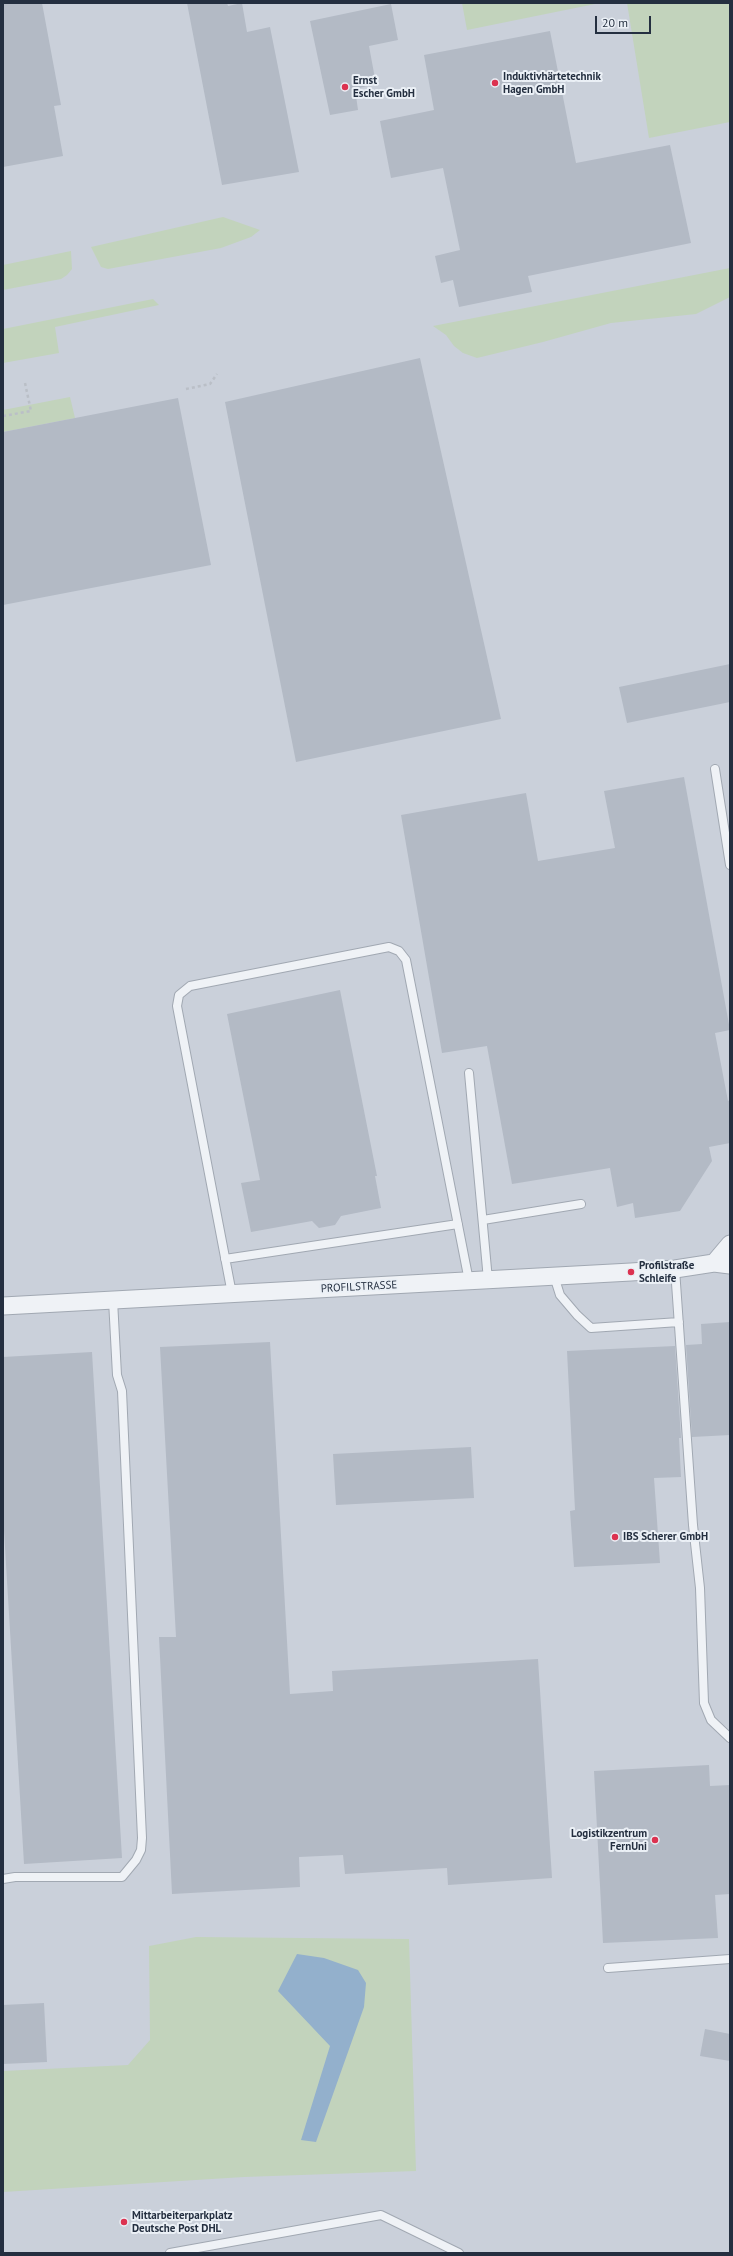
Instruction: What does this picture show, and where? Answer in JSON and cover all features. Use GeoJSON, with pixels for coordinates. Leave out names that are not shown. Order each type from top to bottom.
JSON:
{"type":"FeatureCollection","features":[{"type":"Feature","properties":{"kind":"street","name":"PROFILSTRASSE"},"geometry":{"type":"LineString","coordinates":[[3,1306],[675,1269],[722,1264],[730,1244]]}},
{"type":"Feature","properties":{"kind":"lane"},"geometry":{"type":"LineString","coordinates":[[716,769],[730,865]]}},
{"type":"Feature","properties":{"kind":"lane"},"geometry":{"type":"LineString","coordinates":[[232,1294],[177,1006],[179,995],[190,986],[389,947],[399,951],[406,960],[469,1281]]}},
{"type":"Feature","properties":{"kind":"lane"},"geometry":{"type":"LineString","coordinates":[[469,1072],[488,1280]]}},
{"type":"Feature","properties":{"kind":"lane"},"geometry":{"type":"LineString","coordinates":[[483,1220],[581,1204]]}},
{"type":"Feature","properties":{"kind":"lane"},"geometry":{"type":"LineString","coordinates":[[225,1258],[458,1224]]}},
{"type":"Feature","properties":{"kind":"lane"},"geometry":{"type":"LineString","coordinates":[[675,1269],[693,1525],[700,1588],[704,1703],[711,1720],[730,1738]]}},
{"type":"Feature","properties":{"kind":"lane"},"geometry":{"type":"LineString","coordinates":[[554,1276],[560,1295],[576,1316],[591,1328],[679,1322]]}},
{"type":"Feature","properties":{"kind":"lane"},"geometry":{"type":"LineString","coordinates":[[3,1879],[15,1877],[122,1878],[136,1860],[140,1850],[142,1831],[122,1391],[117,1375],[113,1300]]}},
{"type":"Feature","properties":{"kind":"lane"},"geometry":{"type":"LineString","coordinates":[[608,1968],[730,1959]]}},
{"type":"Feature","properties":{"kind":"lane"},"geometry":{"type":"LineString","coordinates":[[170,2253],[381,2216],[459,2253]]}},
{"type":"Feature","properties":{"kind":"path"},"geometry":{"type":"LineString","coordinates":[[186,389],[210,384],[217,374]]}},
{"type":"Feature","properties":{"kind":"path"},"geometry":{"type":"LineString","coordinates":[[3,416],[31,411],[25,383]]}},
{"type":"Feature","properties":{"kind":"shaded area"},"geometry":{"type":"Polygon","coordinates":[[[3,3],[730,3],[730,2253],[3,2253],[3,3]]]}},
{"type":"Feature","properties":{"kind":"green space"},"geometry":{"type":"Polygon","coordinates":[[[462,3],[600,3],[467,30],[462,3]]]}},
{"type":"Feature","properties":{"kind":"green space"},"geometry":{"type":"Polygon","coordinates":[[[627,3],[730,3],[730,122],[649,138],[627,3]]]}},
{"type":"Feature","properties":{"kind":"green space"},"geometry":{"type":"Polygon","coordinates":[[[223,217],[260,230],[251,237],[221,248],[108,269],[101,267],[91,247],[223,217]]]}},
{"type":"Feature","properties":{"kind":"green space"},"geometry":{"type":"Polygon","coordinates":[[[71,251],[72,269],[61,279],[3,290],[3,265],[71,251]]]}},
{"type":"Feature","properties":{"kind":"green space"},"geometry":{"type":"Polygon","coordinates":[[[730,268],[730,297],[696,314],[611,323],[477,358],[463,353],[454,346],[446,335],[433,326],[730,268]]]}},
{"type":"Feature","properties":{"kind":"green space"},"geometry":{"type":"Polygon","coordinates":[[[153,299],[159,305],[55,327],[59,353],[3,363],[3,329],[153,299]]]}},
{"type":"Feature","properties":{"kind":"green space"},"geometry":{"type":"Polygon","coordinates":[[[70,397],[75,418],[3,432],[3,410],[70,397]]]}},
{"type":"Feature","properties":{"kind":"green space"},"geometry":{"type":"Polygon","coordinates":[[[196,1937],[409,1939],[416,2171],[244,2177],[3,2192],[3,2071],[128,2065],[150,2040],[149,1946],[196,1937]]]}},
{"type":"Feature","properties":{"kind":"water"},"geometry":{"type":"Polygon","coordinates":[[[297,1954],[324,1958],[358,1970],[366,1983],[364,2007],[316,2142],[301,2140],[330,2046],[278,1991],[297,1954]]]}},
{"type":"Feature","properties":{"kind":"building"},"geometry":{"type":"Polygon","coordinates":[[[3,3],[42,3],[61,105],[54,106],[63,156],[3,167],[3,3]]]}},
{"type":"Feature","properties":{"kind":"building"},"geometry":{"type":"Polygon","coordinates":[[[187,3],[227,3],[228,6],[242,3],[247,32],[270,27],[299,172],[222,185],[187,3]]]}},
{"type":"Feature","properties":{"kind":"building"},"geometry":{"type":"Polygon","coordinates":[[[391,4],[398,40],[369,46],[376,84],[355,89],[358,110],[330,115],[310,21],[391,4]]]}},
{"type":"Feature","properties":{"kind":"building"},"geometry":{"type":"Polygon","coordinates":[[[550,31],[576,163],[670,145],[691,243],[528,276],[532,292],[459,307],[453,280],[441,283],[435,256],[460,250],[443,168],[391,178],[380,121],[434,110],[424,55],[550,31]]]}},
{"type":"Feature","properties":{"kind":"building"},"geometry":{"type":"Polygon","coordinates":[[[420,358],[501,719],[296,762],[225,402],[420,358]]]}},
{"type":"Feature","properties":{"kind":"building"},"geometry":{"type":"Polygon","coordinates":[[[178,398],[211,565],[3,605],[3,432],[178,398]]]}},
{"type":"Feature","properties":{"kind":"building"},"geometry":{"type":"Polygon","coordinates":[[[730,664],[730,702],[627,723],[619,687],[730,664]]]}},
{"type":"Feature","properties":{"kind":"building"},"geometry":{"type":"Polygon","coordinates":[[[684,777],[730,1030],[715,1033],[728,1101],[730,1100],[730,1143],[709,1147],[712,1161],[680,1211],[635,1218],[633,1203],[617,1207],[610,1168],[512,1184],[487,1046],[442,1053],[401,815],[526,793],[538,861],[615,848],[604,791],[684,777]]]}},
{"type":"Feature","properties":{"kind":"building"},"geometry":{"type":"Polygon","coordinates":[[[340,990],[377,1176],[375,1176],[381,1208],[341,1216],[335,1225],[319,1228],[312,1221],[251,1232],[241,1183],[260,1180],[227,1014],[340,990]]]}},
{"type":"Feature","properties":{"kind":"building"},"geometry":{"type":"Polygon","coordinates":[[[730,1322],[730,1435],[692,1437],[686,1345],[702,1344],[701,1324],[730,1322]]]}},
{"type":"Feature","properties":{"kind":"building"},"geometry":{"type":"Polygon","coordinates":[[[270,1342],[290,1694],[333,1691],[332,1671],[538,1659],[552,1878],[448,1885],[447,1868],[345,1874],[343,1855],[299,1857],[300,1887],[172,1894],[159,1637],[176,1637],[160,1347],[270,1342]]]}},
{"type":"Feature","properties":{"kind":"building"},"geometry":{"type":"Polygon","coordinates":[[[675,1346],[681,1438],[679,1438],[681,1477],[654,1478],[660,1563],[574,1567],[570,1511],[575,1510],[567,1351],[675,1346]]]}},
{"type":"Feature","properties":{"kind":"building"},"geometry":{"type":"Polygon","coordinates":[[[92,1352],[122,1858],[24,1864],[3,1514],[3,1357],[92,1352]]]}},
{"type":"Feature","properties":{"kind":"building"},"geometry":{"type":"Polygon","coordinates":[[[471,1447],[474,1498],[336,1505],[333,1454],[471,1447]]]}},
{"type":"Feature","properties":{"kind":"building","name":"Logistikzentrum FernUni"},"geometry":{"type":"Polygon","coordinates":[[[709,1765],[710,1786],[730,1785],[730,1894],[715,1895],[718,1938],[603,1943],[594,1771],[709,1765]]]}},
{"type":"Feature","properties":{"kind":"building"},"geometry":{"type":"Polygon","coordinates":[[[44,2003],[47,2062],[3,2064],[3,2005],[44,2003]]]}},
{"type":"Feature","properties":{"kind":"building"},"geometry":{"type":"Polygon","coordinates":[[[705,2029],[730,2034],[730,2061],[700,2056],[705,2029]]]}},
{"type":"Feature","properties":{"kind":"place","name":"Induktivhärtetechnik Hagen GmbH"},"geometry":{"type":"Point","coordinates":[495,83]}},
{"type":"Feature","properties":{"kind":"place","name":"Ernst Escher GmbH"},"geometry":{"type":"Point","coordinates":[345,87]}},
{"type":"Feature","properties":{"kind":"place","name":"Profilstraße Schleife"},"geometry":{"type":"Point","coordinates":[631,1272]}},
{"type":"Feature","properties":{"kind":"place","name":"IBS Scherer GmbH"},"geometry":{"type":"Point","coordinates":[615,1537]}},
{"type":"Feature","properties":{"kind":"place","name":"Logistikzentrum FernUni"},"geometry":{"type":"Point","coordinates":[655,1840]}},
{"type":"Feature","properties":{"kind":"place","name":"Mittarbeiterparkplatz Deutsche Post DHL"},"geometry":{"type":"Point","coordinates":[124,2222]}}]}
